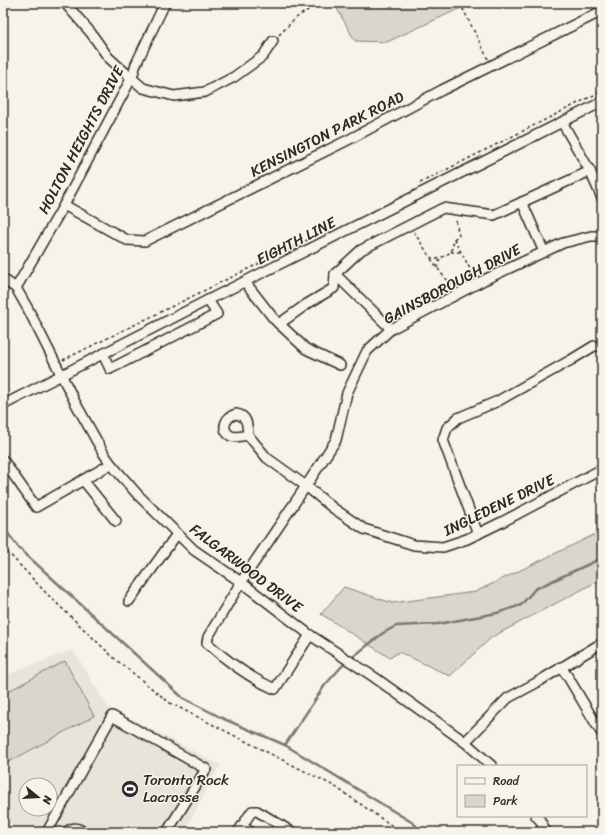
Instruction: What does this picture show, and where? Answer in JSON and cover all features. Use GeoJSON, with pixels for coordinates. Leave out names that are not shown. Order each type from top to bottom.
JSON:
{"type":"FeatureCollection","features":[{"type":"Feature","properties":{"kind":"street"},"geometry":{"type":"LineString","coordinates":[[66,3],[91,32],[108,57],[143,88],[174,96],[205,92],[234,77],[263,56],[273,41]]}},
{"type":"Feature","properties":{"kind":"street","name":"HOLTON HEIGHTS DRIVE"},"geometry":{"type":"LineString","coordinates":[[16,288],[64,205],[132,77],[136,64],[165,3]]}},
{"type":"Feature","properties":{"kind":"street","name":"KENSINGTON PARK ROAD"},"geometry":{"type":"LineString","coordinates":[[64,205],[127,240],[145,241],[352,138],[442,90],[602,11]]}},
{"type":"Feature","properties":{"kind":"street","name":"EIGHTH LINE"},"geometry":{"type":"LineString","coordinates":[[3,404],[602,102]]}},
{"type":"Feature","properties":{"kind":"street"},"geometry":{"type":"LineString","coordinates":[[562,122],[590,171],[602,198]]}},
{"type":"Feature","properties":{"kind":"street"},"geometry":{"type":"LineString","coordinates":[[279,324],[334,288],[335,274],[361,250],[443,208],[494,215],[590,171]]}},
{"type":"Feature","properties":{"kind":"street"},"geometry":{"type":"LineString","coordinates":[[522,202],[544,252]]}},
{"type":"Feature","properties":{"kind":"street","name":"GAINSBOROUGH DRIVE"},"geometry":{"type":"LineString","coordinates":[[310,634],[275,689],[263,684],[207,643],[208,637],[241,582],[336,440],[347,393],[367,351],[391,329],[461,292],[563,244],[591,236],[602,236]]}},
{"type":"Feature","properties":{"kind":"street"},"geometry":{"type":"LineString","coordinates":[[335,274],[391,329]]}},
{"type":"Feature","properties":{"kind":"street","name":"FALGARWOOD DRIVE"},"geometry":{"type":"LineString","coordinates":[[3,279],[16,288],[28,308],[76,404],[104,454],[138,495],[177,534],[194,550],[241,582],[310,634],[374,677],[465,742],[491,765]]}},
{"type":"Feature","properties":{"kind":"street"},"geometry":{"type":"LineString","coordinates":[[245,282],[274,319],[306,349],[340,365]]}},
{"type":"Feature","properties":{"kind":"street"},"geometry":{"type":"LineString","coordinates":[[103,354],[110,369],[217,314],[208,300]]}},
{"type":"Feature","properties":{"kind":"street"},"geometry":{"type":"LineString","coordinates":[[478,534],[443,440],[447,428],[458,418],[498,401],[594,346],[602,346]]}},
{"type":"Feature","properties":{"kind":"street","name":"INGLEDENE DRIVE"},"geometry":{"type":"LineString","coordinates":[[248,435],[267,458],[306,486],[333,508],[364,529],[414,546],[443,547],[467,539],[602,469]]}},
{"type":"Feature","properties":{"kind":"street"},"geometry":{"type":"LineString","coordinates":[[3,460],[36,507],[111,464]]}},
{"type":"Feature","properties":{"kind":"street"},"geometry":{"type":"LineString","coordinates":[[83,480],[116,521]]}},
{"type":"Feature","properties":{"kind":"street"},"geometry":{"type":"LineString","coordinates":[[129,601],[177,534]]}},
{"type":"Feature","properties":{"kind":"street"},"geometry":{"type":"LineString","coordinates":[[465,742],[508,698],[602,643]]}},
{"type":"Feature","properties":{"kind":"street"},"geometry":{"type":"LineString","coordinates":[[561,667],[602,734]]}},
{"type":"Feature","properties":{"kind":"street"},"geometry":{"type":"LineString","coordinates":[[48,832],[112,716],[206,769],[167,832]]}},
{"type":"Feature","properties":{"kind":"street"},"geometry":{"type":"LineString","coordinates":[[251,832],[240,829],[252,811],[257,811],[292,832]]}},
{"type":"Feature","properties":{"kind":"street"},"geometry":{"type":"LineString","coordinates":[[537,817],[546,832]]}},
{"type":"Feature","properties":{"kind":"street"},"geometry":{"type":"LineString","coordinates":[[66,832],[71,828],[77,828],[85,832]]}},
{"type":"Feature","properties":{"kind":"path"},"geometry":{"type":"LineString","coordinates":[[273,41],[296,18],[318,3]]}},
{"type":"Feature","properties":{"kind":"path"},"geometry":{"type":"LineString","coordinates":[[460,3],[491,66]]}},
{"type":"Feature","properties":{"kind":"path"},"geometry":{"type":"LineString","coordinates":[[415,186],[602,90]]}},
{"type":"Feature","properties":{"kind":"path"},"geometry":{"type":"LineString","coordinates":[[450,252],[454,239],[459,235],[456,222],[457,210]]}},
{"type":"Feature","properties":{"kind":"path"},"geometry":{"type":"LineString","coordinates":[[410,225],[437,268],[444,277],[461,292]]}},
{"type":"Feature","properties":{"kind":"path"},"geometry":{"type":"LineString","coordinates":[[57,365],[63,360],[311,238]]}},
{"type":"Feature","properties":{"kind":"path"},"geometry":{"type":"LineString","coordinates":[[454,239],[478,284]]}},
{"type":"Feature","properties":{"kind":"path"},"geometry":{"type":"LineString","coordinates":[[430,257],[434,260],[440,259],[450,252],[461,252]]}},
{"type":"Feature","properties":{"kind":"path"},"geometry":{"type":"LineString","coordinates":[[437,268],[440,259]]}},
{"type":"Feature","properties":{"kind":"path"},"geometry":{"type":"LineString","coordinates":[[3,547],[46,593],[114,658],[170,703],[334,786],[401,832]]}},
{"type":"Feature","properties":{"kind":"shaded area"},"geometry":{"type":"Polygon","coordinates":[[[73,650],[108,707],[220,765],[184,832],[3,832],[3,676],[73,650]]]}},
{"type":"Feature","properties":{"kind":"green space"},"geometry":{"type":"Polygon","coordinates":[[[334,3],[472,3],[387,42],[355,41],[334,3]]]}},
{"type":"Feature","properties":{"kind":"green space"},"geometry":{"type":"Polygon","coordinates":[[[602,531],[602,579],[492,637],[450,676],[399,652],[390,658],[321,614],[344,587],[392,603],[475,592],[602,531]]]}},
{"type":"Feature","properties":{"kind":"green space"},"geometry":{"type":"Polygon","coordinates":[[[65,661],[94,716],[3,765],[3,694],[65,661]]]}},
{"type":"Feature","properties":{"kind":"waterway"},"geometry":{"type":"LineString","coordinates":[[3,527],[19,548],[183,698],[224,719],[285,745],[413,823],[422,832]]}},
{"type":"Feature","properties":{"kind":"waterway"},"geometry":{"type":"LineString","coordinates":[[354,656],[383,633],[396,626],[438,624],[497,613],[521,605],[535,589],[602,558]]}},
{"type":"Feature","properties":{"kind":"waterway"},"geometry":{"type":"LineString","coordinates":[[285,745],[325,685],[343,665]]}},
{"type":"Feature","properties":{"kind":"place","name":"Toronto Rock Lacrosse"},"geometry":{"type":"Point","coordinates":[130,789]}}]}
